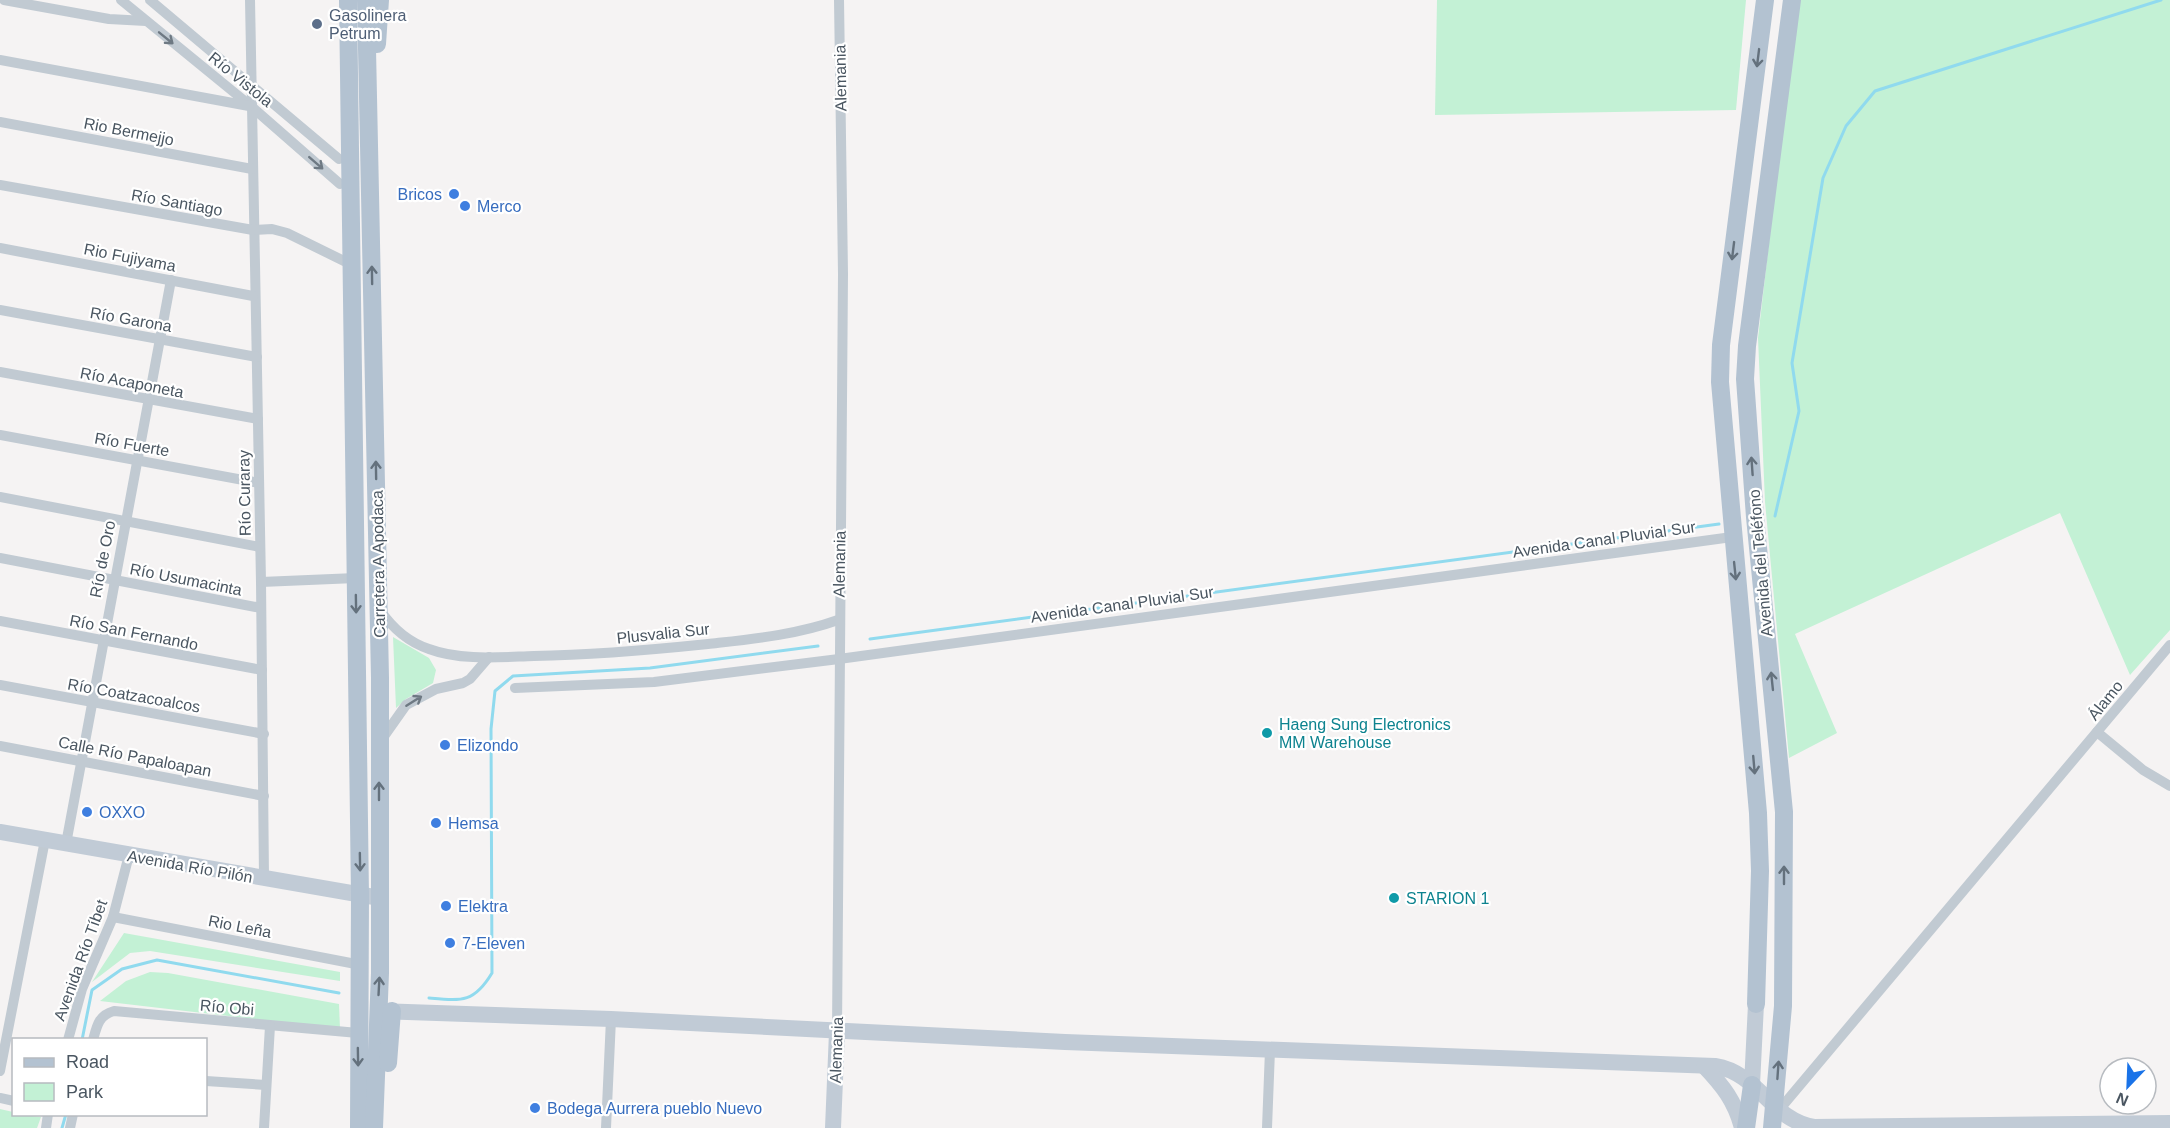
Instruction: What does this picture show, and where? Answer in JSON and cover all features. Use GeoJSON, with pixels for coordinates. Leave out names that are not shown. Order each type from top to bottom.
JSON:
{"type":"FeatureCollection","features":[{"type":"Feature","properties":{"kind":"main road"},"geometry":{"type":"LineString","coordinates":[[348,0],[338,32],[339,159],[344,261],[351,579]]}},
{"type":"Feature","properties":{"kind":"main road","name":"Carretera A Apodaca"},"geometry":{"type":"LineString","coordinates":[[348,0],[351,579],[361,966],[358,1033],[359,1128]]}},
{"type":"Feature","properties":{"kind":"main road","name":"Carretera A Apodaca"},"geometry":{"type":"LineString","coordinates":[[366,0],[379,608],[380,898],[385,1011],[374,1128]]}},
{"type":"Feature","properties":{"kind":"main road"},"geometry":{"type":"LineString","coordinates":[[368,62],[376,45],[380,0]]}},
{"type":"Feature","properties":{"kind":"main road","name":"Avenida del Teléfono"},"geometry":{"type":"LineString","coordinates":[[1744,1128],[1752,1085],[1760,872],[1758,813],[1731,529],[1720,382],[1721,345],[1766,0]]}},
{"type":"Feature","properties":{"kind":"main road","name":"Avenida del Teléfono"},"geometry":{"type":"LineString","coordinates":[[1772,1128],[1777,1108],[1783,1006],[1784,812],[1755,517],[1746,379],[1747,346],[1792,0]]}},
{"type":"Feature","properties":{"kind":"main road"},"geometry":{"type":"LineString","coordinates":[[1731,529],[1755,517]]}},
{"type":"Feature","properties":{"kind":"main road","name":"Avenida Río Pilón"},"geometry":{"type":"LineString","coordinates":[[0,832],[380,898]]}},
{"type":"Feature","properties":{"kind":"main road"},"geometry":{"type":"LineString","coordinates":[[386,1128],[385,1011],[611,1019],[837,1032],[1704,1066],[1727,1068],[1752,1085],[1791,1121],[1814,1127],[2170,1123]]}},
{"type":"Feature","properties":{"kind":"main road","name":"Alemania"},"geometry":{"type":"LineString","coordinates":[[833,1128],[837,1032]]}},
{"type":"Feature","properties":{"kind":"main road"},"geometry":{"type":"LineString","coordinates":[[1704,1066],[1726,1088],[1735,1103],[1744,1128]]}},
{"type":"Feature","properties":{"kind":"main road"},"geometry":{"type":"LineString","coordinates":[[351,1128],[358,1086]]}},
{"type":"Feature","properties":{"kind":"street"},"geometry":{"type":"LineString","coordinates":[[4,0],[109,19],[146,21]]}},
{"type":"Feature","properties":{"kind":"street","name":"Río Vistola"},"geometry":{"type":"LineString","coordinates":[[121,0],[252,107],[340,184]]}},
{"type":"Feature","properties":{"kind":"street","name":"Río Vistola"},"geometry":{"type":"LineString","coordinates":[[150,0],[339,159]]}},
{"type":"Feature","properties":{"kind":"street","name":"Río Curaray"},"geometry":{"type":"LineString","coordinates":[[249,0],[252,86],[253,296],[257,357],[264,734],[264,879]]}},
{"type":"Feature","properties":{"kind":"street","name":"Alemania"},"geometry":{"type":"LineString","coordinates":[[837,1032],[840,659],[838,620],[843,274],[839,0]]}},
{"type":"Feature","properties":{"kind":"street"},"geometry":{"type":"LineString","coordinates":[[0,60],[252,107]]}},
{"type":"Feature","properties":{"kind":"street","name":"Rio Bermejjo"},"geometry":{"type":"LineString","coordinates":[[0,122],[252,170]]}},
{"type":"Feature","properties":{"kind":"street","name":"Río Santiago"},"geometry":{"type":"LineString","coordinates":[[0,185],[253,230],[272,229],[287,233],[344,261]]}},
{"type":"Feature","properties":{"kind":"street","name":"Rio Fujiyama"},"geometry":{"type":"LineString","coordinates":[[0,248],[253,296]]}},
{"type":"Feature","properties":{"kind":"street","name":"Río de Oro"},"geometry":{"type":"LineString","coordinates":[[66,844],[113,581],[171,280]]}},
{"type":"Feature","properties":{"kind":"street","name":"Río Garona"},"geometry":{"type":"LineString","coordinates":[[0,310],[257,357]]}},
{"type":"Feature","properties":{"kind":"street","name":"Río Acaponeta"},"geometry":{"type":"LineString","coordinates":[[0,372],[258,419]]}},
{"type":"Feature","properties":{"kind":"street","name":"Río Fuerte"},"geometry":{"type":"LineString","coordinates":[[0,435],[259,483]]}},
{"type":"Feature","properties":{"kind":"street"},"geometry":{"type":"LineString","coordinates":[[0,497],[260,548]]}},
{"type":"Feature","properties":{"kind":"street","name":"Avenida Canal Pluvial Sur"},"geometry":{"type":"LineString","coordinates":[[516,688],[654,681],[840,659],[1731,529]]}},
{"type":"Feature","properties":{"kind":"street","name":"Río Usumacinta"},"geometry":{"type":"LineString","coordinates":[[0,558],[261,609]]}},
{"type":"Feature","properties":{"kind":"street"},"geometry":{"type":"LineString","coordinates":[[261,582],[351,579]]}},
{"type":"Feature","properties":{"kind":"street","name":"Plusvalia Sur"},"geometry":{"type":"LineString","coordinates":[[379,608],[390,624],[414,643],[445,653],[489,657],[602,655],[765,638],[815,628],[838,620]]}},
{"type":"Feature","properties":{"kind":"street","name":"Río San Fernando"},"geometry":{"type":"LineString","coordinates":[[0,621],[262,670]]}},
{"type":"Feature","properties":{"kind":"street","name":"Álamo"},"geometry":{"type":"LineString","coordinates":[[2170,645],[2097,732],[2143,770],[2170,786]]}},
{"type":"Feature","properties":{"kind":"street"},"geometry":{"type":"LineString","coordinates":[[379,746],[385,731],[406,705],[436,689],[470,679],[489,657]]}},
{"type":"Feature","properties":{"kind":"street","name":"Río Coatzacoalcos"},"geometry":{"type":"LineString","coordinates":[[0,685],[264,734]]}},
{"type":"Feature","properties":{"kind":"street"},"geometry":{"type":"LineString","coordinates":[[1777,1108],[2097,732]]}},
{"type":"Feature","properties":{"kind":"street","name":"Calle Río Papaloapan"},"geometry":{"type":"LineString","coordinates":[[0,746],[264,796]]}},
{"type":"Feature","properties":{"kind":"street"},"geometry":{"type":"LineString","coordinates":[[0,1071],[45,840]]}},
{"type":"Feature","properties":{"kind":"street","name":"Avenida Río Tíbet"},"geometry":{"type":"LineString","coordinates":[[69,1038],[82,989],[113,917],[129,855]]}},
{"type":"Feature","properties":{"kind":"street","name":"Rio Leña"},"geometry":{"type":"LineString","coordinates":[[113,917],[361,966]]}},
{"type":"Feature","properties":{"kind":"street","name":"Río Obi"},"geometry":{"type":"LineString","coordinates":[[94,1038],[98,1022],[107,1013],[114,1011],[358,1033]]}},
{"type":"Feature","properties":{"kind":"street"},"geometry":{"type":"LineString","coordinates":[[606,1128],[611,1019]]}},
{"type":"Feature","properties":{"kind":"street"},"geometry":{"type":"LineString","coordinates":[[264,1128],[270,1026]]}},
{"type":"Feature","properties":{"kind":"street"},"geometry":{"type":"LineString","coordinates":[[1267,1128],[1270,1050]]}},
{"type":"Feature","properties":{"kind":"street"},"geometry":{"type":"LineString","coordinates":[[207,1081],[266,1085]]}},
{"type":"Feature","properties":{"kind":"green space"},"geometry":{"type":"Polygon","coordinates":[[[1437,0],[1746,0],[1736,110],[1435,115],[1437,0]]]}},
{"type":"Feature","properties":{"kind":"green space"},"geometry":{"type":"Polygon","coordinates":[[[1797,0],[2170,0],[2170,630],[2130,675],[2060,513],[1795,634],[1837,733],[1789,758],[1765,502],[1758,338],[1797,0]]]}},
{"type":"Feature","properties":{"kind":"green space"},"geometry":{"type":"Polygon","coordinates":[[[393,637],[429,658],[436,670],[433,683],[406,699],[396,708],[393,637]]]}},
{"type":"Feature","properties":{"kind":"green space"},"geometry":{"type":"Polygon","coordinates":[[[124,933],[340,972],[340,981],[150,951],[130,953],[92,982],[124,933]]]}},
{"type":"Feature","properties":{"kind":"green space"},"geometry":{"type":"Polygon","coordinates":[[[150,972],[168,973],[339,1004],[340,1029],[100,1001],[126,981],[150,972]]]}},
{"type":"Feature","properties":{"kind":"green space"},"geometry":{"type":"Polygon","coordinates":[[[0,1109],[12,1112],[12,1116],[41,1117],[37,1128],[0,1128],[0,1109]]]}},
{"type":"Feature","properties":{"kind":"waterway"},"geometry":{"type":"LineString","coordinates":[[1775,516],[1799,411],[1792,363],[1823,178],[1846,126],[1875,91],[2161,0]]}},
{"type":"Feature","properties":{"kind":"waterway"},"geometry":{"type":"LineString","coordinates":[[870,639],[1719,524]]}},
{"type":"Feature","properties":{"kind":"waterway"},"geometry":{"type":"LineString","coordinates":[[429,998],[450,1000],[466,998],[479,990],[492,973],[491,729],[495,691],[513,676],[650,668],[818,646]]}},
{"type":"Feature","properties":{"kind":"waterway"},"geometry":{"type":"LineString","coordinates":[[82,1038],[92,990],[122,969],[157,960],[339,993]]}},
{"type":"Feature","properties":{"kind":"waterway"},"geometry":{"type":"LineString","coordinates":[[62,1128],[65,1116]]}},
{"type":"Feature","properties":{"kind":"place","name":"Gasolinera Petrum"},"geometry":{"type":"Point","coordinates":[317,24]}},
{"type":"Feature","properties":{"kind":"place","name":"Bricos"},"geometry":{"type":"Point","coordinates":[454,194]}},
{"type":"Feature","properties":{"kind":"place","name":"Merco"},"geometry":{"type":"Point","coordinates":[465,206]}},
{"type":"Feature","properties":{"kind":"place","name":"Haeng Sung Electronics MM Warehouse"},"geometry":{"type":"Point","coordinates":[1267,733]}},
{"type":"Feature","properties":{"kind":"place","name":"Elizondo"},"geometry":{"type":"Point","coordinates":[445,745]}},
{"type":"Feature","properties":{"kind":"place","name":"OXXO"},"geometry":{"type":"Point","coordinates":[87,812]}},
{"type":"Feature","properties":{"kind":"place","name":"Hemsa"},"geometry":{"type":"Point","coordinates":[436,823]}},
{"type":"Feature","properties":{"kind":"place","name":"STARION 1"},"geometry":{"type":"Point","coordinates":[1394,898]}},
{"type":"Feature","properties":{"kind":"place","name":"Elektra"},"geometry":{"type":"Point","coordinates":[446,906]}},
{"type":"Feature","properties":{"kind":"place","name":"7-Eleven"},"geometry":{"type":"Point","coordinates":[450,943]}},
{"type":"Feature","properties":{"kind":"place","name":"Bodega Aurrera pueblo Nuevo"},"geometry":{"type":"Point","coordinates":[535,1108]}}]}
